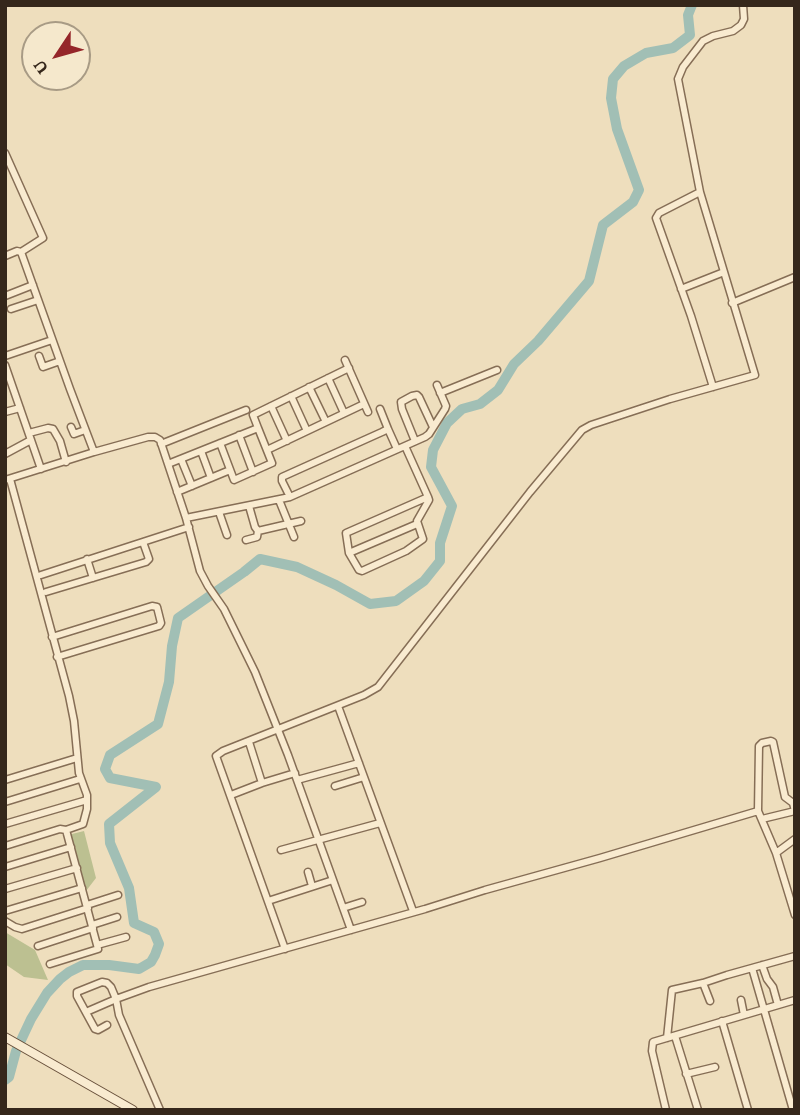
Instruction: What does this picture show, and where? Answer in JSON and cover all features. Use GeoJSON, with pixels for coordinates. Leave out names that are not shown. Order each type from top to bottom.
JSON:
{"type":"FeatureCollection","features":[{"type":"Feature","properties":{"kind":"main road"},"geometry":{"type":"LineString","coordinates":[[9,1039],[133,1110]]}},
{"type":"Feature","properties":{"kind":"street"},"geometry":{"type":"LineString","coordinates":[[285,949],[216,756],[364,695],[382,682],[530,492],[582,430],[630,412],[755,374],[701,192],[678,75],[706,38],[733,31],[741,25],[744,19],[743,5]]}},
{"type":"Feature","properties":{"kind":"street"},"geometry":{"type":"LineString","coordinates":[[5,153],[43,238],[21,252],[5,256]]}},
{"type":"Feature","properties":{"kind":"street"},"geometry":{"type":"LineString","coordinates":[[701,192],[660,213],[656,218],[713,387]]}},
{"type":"Feature","properties":{"kind":"street"},"geometry":{"type":"LineString","coordinates":[[21,252],[94,452]]}},
{"type":"Feature","properties":{"kind":"street"},"geometry":{"type":"LineString","coordinates":[[681,289],[723,272]]}},
{"type":"Feature","properties":{"kind":"street"},"geometry":{"type":"LineString","coordinates":[[735,302],[795,277]]}},
{"type":"Feature","properties":{"kind":"street"},"geometry":{"type":"LineString","coordinates":[[5,296],[33,285]]}},
{"type":"Feature","properties":{"kind":"street"},"geometry":{"type":"LineString","coordinates":[[11,309],[38,300]]}},
{"type":"Feature","properties":{"kind":"street"},"geometry":{"type":"LineString","coordinates":[[5,356],[52,340]]}},
{"type":"Feature","properties":{"kind":"street"},"geometry":{"type":"LineString","coordinates":[[39,356],[43,367],[60,361]]}},
{"type":"Feature","properties":{"kind":"street"},"geometry":{"type":"LineString","coordinates":[[345,360],[368,412]]}},
{"type":"Feature","properties":{"kind":"street"},"geometry":{"type":"LineString","coordinates":[[5,365],[9,389],[20,408],[41,469]]}},
{"type":"Feature","properties":{"kind":"street"},"geometry":{"type":"LineString","coordinates":[[220,443],[234,480],[272,463],[253,415],[349,368]]}},
{"type":"Feature","properties":{"kind":"street"},"geometry":{"type":"LineString","coordinates":[[440,393],[497,370]]}},
{"type":"Feature","properties":{"kind":"street"},"geometry":{"type":"LineString","coordinates":[[328,378],[344,413]]}},
{"type":"Feature","properties":{"kind":"street"},"geometry":{"type":"LineString","coordinates":[[186,518],[290,497],[429,434],[446,406],[437,385]]}},
{"type":"Feature","properties":{"kind":"street"},"geometry":{"type":"LineString","coordinates":[[309,387],[326,422]]}},
{"type":"Feature","properties":{"kind":"street"},"geometry":{"type":"LineString","coordinates":[[415,441],[401,402],[417,395],[433,427]]}},
{"type":"Feature","properties":{"kind":"street"},"geometry":{"type":"LineString","coordinates":[[291,396],[307,431]]}},
{"type":"Feature","properties":{"kind":"street"},"geometry":{"type":"LineString","coordinates":[[267,450],[364,404]]}},
{"type":"Feature","properties":{"kind":"street"},"geometry":{"type":"LineString","coordinates":[[271,406],[287,440]]}},
{"type":"Feature","properties":{"kind":"street"},"geometry":{"type":"LineString","coordinates":[[5,412],[20,408]]}},
{"type":"Feature","properties":{"kind":"street"},"geometry":{"type":"LineString","coordinates":[[380,409],[397,449]]}},
{"type":"Feature","properties":{"kind":"street"},"geometry":{"type":"LineString","coordinates":[[161,444],[246,410]]}},
{"type":"Feature","properties":{"kind":"street"},"geometry":{"type":"LineString","coordinates":[[5,454],[48,428],[53,429],[60,441],[66,462]]}},
{"type":"Feature","properties":{"kind":"street"},"geometry":{"type":"LineString","coordinates":[[71,428],[74,434],[85,430]]}},
{"type":"Feature","properties":{"kind":"street"},"geometry":{"type":"LineString","coordinates":[[168,464],[258,428]]}},
{"type":"Feature","properties":{"kind":"street"},"geometry":{"type":"LineString","coordinates":[[290,497],[282,477],[388,429]]}},
{"type":"Feature","properties":{"kind":"street"},"geometry":{"type":"LineString","coordinates":[[239,435],[253,472]]}},
{"type":"Feature","properties":{"kind":"street"},"geometry":{"type":"LineString","coordinates":[[5,846],[83,824],[87,800],[80,779],[69,696],[7,480],[94,452],[157,437],[189,527],[197,562],[204,579],[239,637],[278,729],[351,930]]}},
{"type":"Feature","properties":{"kind":"street"},"geometry":{"type":"LineString","coordinates":[[405,446],[428,497],[429,501],[417,521],[422,540],[406,551],[362,571],[358,569],[349,553],[346,533],[428,497]]}},
{"type":"Feature","properties":{"kind":"street"},"geometry":{"type":"LineString","coordinates":[[201,451],[211,478]]}},
{"type":"Feature","properties":{"kind":"street"},"geometry":{"type":"LineString","coordinates":[[181,459],[192,486]]}},
{"type":"Feature","properties":{"kind":"street"},"geometry":{"type":"LineString","coordinates":[[177,492],[230,470]]}},
{"type":"Feature","properties":{"kind":"street"},"geometry":{"type":"LineString","coordinates":[[279,500],[294,537]]}},
{"type":"Feature","properties":{"kind":"street"},"geometry":{"type":"LineString","coordinates":[[246,540],[257,537],[258,531],[248,506]]}},
{"type":"Feature","properties":{"kind":"street"},"geometry":{"type":"LineString","coordinates":[[219,512],[227,535]]}},
{"type":"Feature","properties":{"kind":"street"},"geometry":{"type":"LineString","coordinates":[[258,531],[301,521]]}},
{"type":"Feature","properties":{"kind":"street"},"geometry":{"type":"LineString","coordinates":[[349,553],[417,524]]}},
{"type":"Feature","properties":{"kind":"street"},"geometry":{"type":"LineString","coordinates":[[41,575],[189,527]]}},
{"type":"Feature","properties":{"kind":"street"},"geometry":{"type":"LineString","coordinates":[[46,592],[147,561],[149,559],[144,542]]}},
{"type":"Feature","properties":{"kind":"street"},"geometry":{"type":"LineString","coordinates":[[88,559],[93,578]]}},
{"type":"Feature","properties":{"kind":"street"},"geometry":{"type":"LineString","coordinates":[[52,637],[152,606],[157,607],[159,626],[57,657]]}},
{"type":"Feature","properties":{"kind":"street"},"geometry":{"type":"LineString","coordinates":[[338,706],[413,911]]}},
{"type":"Feature","properties":{"kind":"street"},"geometry":{"type":"LineString","coordinates":[[249,741],[262,783]]}},
{"type":"Feature","properties":{"kind":"street"},"geometry":{"type":"LineString","coordinates":[[762,819],[795,811],[794,803],[785,797],[771,741],[759,746],[758,811],[776,853],[795,915]]}},
{"type":"Feature","properties":{"kind":"street"},"geometry":{"type":"LineString","coordinates":[[5,780],[77,758]]}},
{"type":"Feature","properties":{"kind":"street"},"geometry":{"type":"LineString","coordinates":[[231,795],[262,783],[359,763]]}},
{"type":"Feature","properties":{"kind":"street"},"geometry":{"type":"LineString","coordinates":[[335,786],[364,777]]}},
{"type":"Feature","properties":{"kind":"street"},"geometry":{"type":"LineString","coordinates":[[5,802],[80,779]]}},
{"type":"Feature","properties":{"kind":"street"},"geometry":{"type":"LineString","coordinates":[[5,824],[87,800]]}},
{"type":"Feature","properties":{"kind":"street"},"geometry":{"type":"LineString","coordinates":[[86,1012],[149,987],[600,859],[758,811]]}},
{"type":"Feature","properties":{"kind":"street"},"geometry":{"type":"LineString","coordinates":[[281,850],[380,823]]}},
{"type":"Feature","properties":{"kind":"street"},"geometry":{"type":"LineString","coordinates":[[50,964],[98,949],[66,830]]}},
{"type":"Feature","properties":{"kind":"street"},"geometry":{"type":"LineString","coordinates":[[776,853],[795,839]]}},
{"type":"Feature","properties":{"kind":"street"},"geometry":{"type":"LineString","coordinates":[[5,867],[71,847]]}},
{"type":"Feature","properties":{"kind":"street"},"geometry":{"type":"LineString","coordinates":[[5,889],[77,868]]}},
{"type":"Feature","properties":{"kind":"street"},"geometry":{"type":"LineString","coordinates":[[308,872],[312,886]]}},
{"type":"Feature","properties":{"kind":"street"},"geometry":{"type":"LineString","coordinates":[[268,901],[333,880]]}},
{"type":"Feature","properties":{"kind":"street"},"geometry":{"type":"LineString","coordinates":[[5,911],[82,888]]}},
{"type":"Feature","properties":{"kind":"street"},"geometry":{"type":"LineString","coordinates":[[5,921],[22,929],[118,895]]}},
{"type":"Feature","properties":{"kind":"street"},"geometry":{"type":"LineString","coordinates":[[343,908],[362,902]]}},
{"type":"Feature","properties":{"kind":"street"},"geometry":{"type":"LineString","coordinates":[[38,946],[117,917]]}},
{"type":"Feature","properties":{"kind":"street"},"geometry":{"type":"LineString","coordinates":[[97,945],[126,937]]}},
{"type":"Feature","properties":{"kind":"street"},"geometry":{"type":"LineString","coordinates":[[698,1110],[671,1037],[672,990],[703,984],[795,956]]}},
{"type":"Feature","properties":{"kind":"street"},"geometry":{"type":"LineString","coordinates":[[762,965],[766,979],[773,986],[778,1005]]}},
{"type":"Feature","properties":{"kind":"street"},"geometry":{"type":"LineString","coordinates":[[752,968],[793,1110]]}},
{"type":"Feature","properties":{"kind":"street"},"geometry":{"type":"LineString","coordinates":[[107,1025],[96,1030],[76,993],[104,982],[111,987],[119,1015],[160,1110]]}},
{"type":"Feature","properties":{"kind":"street"},"geometry":{"type":"LineString","coordinates":[[703,984],[710,1001]]}},
{"type":"Feature","properties":{"kind":"street"},"geometry":{"type":"LineString","coordinates":[[741,1000],[744,1015]]}},
{"type":"Feature","properties":{"kind":"street"},"geometry":{"type":"LineString","coordinates":[[666,1110],[651,1045],[654,1041],[795,1000]]}},
{"type":"Feature","properties":{"kind":"street"},"geometry":{"type":"LineString","coordinates":[[722,1021],[748,1110]]}},
{"type":"Feature","properties":{"kind":"street"},"geometry":{"type":"LineString","coordinates":[[686,1074],[715,1067]]}},
{"type":"Feature","properties":{"kind":"green space"},"geometry":{"type":"Polygon","coordinates":[[[84,831],[96,878],[86,891],[71,836],[84,831]]]}},
{"type":"Feature","properties":{"kind":"green space"},"geometry":{"type":"Polygon","coordinates":[[[5,932],[35,950],[48,980],[24,977],[5,964],[5,932]]]}},
{"type":"Feature","properties":{"kind":"waterway"},"geometry":{"type":"LineString","coordinates":[[5,1080],[9,1077],[16,1051],[31,1019],[47,993],[60,979],[83,965],[139,969],[151,962],[155,955],[159,944],[154,932],[134,923],[129,888],[110,843],[109,824],[156,787],[110,778],[105,769],[110,755],[158,724],[169,682],[178,618],[260,559],[297,567],[370,604],[396,601],[424,581],[440,561],[440,543],[452,506],[431,467],[433,450],[447,423],[462,409],[480,404],[498,390],[514,364],[538,341],[589,281],[603,225],[633,202],[639,190],[617,129],[611,98],[613,79],[624,66],[646,53],[673,48],[690,35],[688,15],[692,5]]}}]}
